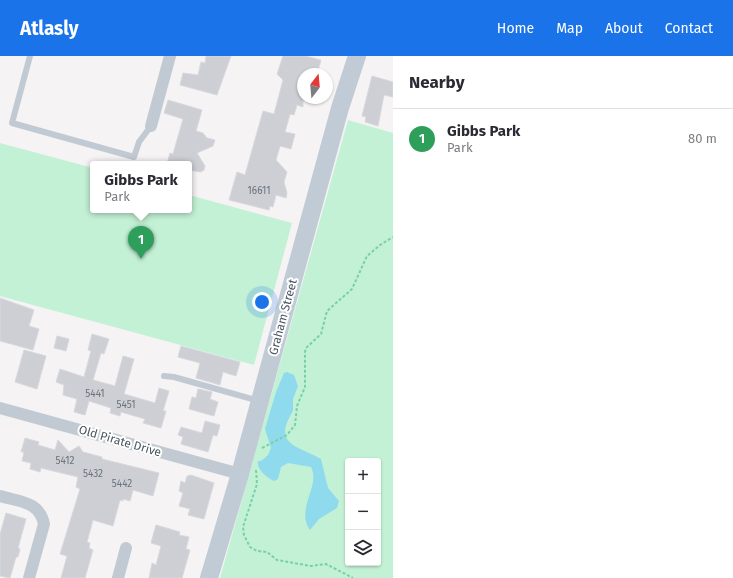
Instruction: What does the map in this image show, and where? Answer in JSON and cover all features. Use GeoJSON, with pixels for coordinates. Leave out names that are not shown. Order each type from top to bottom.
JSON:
{"type":"FeatureCollection","features":[{"type":"Feature","properties":{"kind":"street"},"geometry":{"type":"LineString","coordinates":[[151,126],[170,56]]}},
{"type":"Feature","properties":{"kind":"street","name":"Graham Street"},"geometry":{"type":"LineString","coordinates":[[210,578],[340,108],[357,56]]}},
{"type":"Feature","properties":{"kind":"street","name":"Old Pirate Drive"},"geometry":{"type":"LineString","coordinates":[[0,408],[240,474]]}},
{"type":"Feature","properties":{"kind":"street"},"geometry":{"type":"LineString","coordinates":[[0,496],[35,506],[42,514],[44,524],[29,578]]}},
{"type":"Feature","properties":{"kind":"street"},"geometry":{"type":"LineString","coordinates":[[118,578],[126,548]]}},
{"type":"Feature","properties":{"kind":"lane"},"geometry":{"type":"LineString","coordinates":[[30,56],[12,123],[134,157],[139,142],[151,126]]}},
{"type":"Feature","properties":{"kind":"lane"},"geometry":{"type":"LineString","coordinates":[[164,376],[174,377],[260,401]]}},
{"type":"Feature","properties":{"kind":"path"},"geometry":{"type":"LineString","coordinates":[[260,449],[286,435],[295,425],[297,406],[305,387],[306,348],[321,334],[327,311],[352,289],[367,256],[380,245],[393,237]]}},
{"type":"Feature","properties":{"kind":"path"},"geometry":{"type":"LineString","coordinates":[[255,465],[257,484],[244,527],[244,535],[250,547],[257,551],[267,552],[277,560],[311,566],[326,564],[353,578]]}},
{"type":"Feature","properties":{"kind":"green space"},"geometry":{"type":"Polygon","coordinates":[[[348,120],[393,133],[393,578],[220,578],[348,120]]]}},
{"type":"Feature","properties":{"kind":"green space"},"geometry":{"type":"Polygon","coordinates":[[[0,143],[90,167],[90,213],[192,213],[192,196],[292,223],[254,365],[0,296],[0,143]]]}},
{"type":"Feature","properties":{"kind":"water"},"geometry":{"type":"Polygon","coordinates":[[[287,372],[294,375],[298,386],[293,399],[293,411],[287,422],[285,431],[286,437],[296,447],[321,459],[328,488],[339,501],[337,508],[319,519],[310,530],[306,522],[305,514],[313,482],[311,467],[288,463],[281,467],[278,479],[274,481],[263,473],[258,464],[258,461],[261,461],[268,455],[271,448],[265,429],[276,392],[284,373],[287,372]]]}},
{"type":"Feature","properties":{"kind":"building"},"geometry":{"type":"Polygon","coordinates":[[[206,56],[231,56],[217,95],[180,85],[183,73],[198,75],[201,62],[205,63],[206,56]]]}},
{"type":"Feature","properties":{"kind":"building"},"geometry":{"type":"Polygon","coordinates":[[[283,56],[305,56],[321,60],[319,68],[297,68],[297,104],[303,104],[303,107],[297,105],[294,115],[290,114],[285,132],[295,134],[291,149],[280,146],[276,160],[287,172],[284,182],[287,193],[286,198],[276,195],[273,207],[270,206],[269,210],[229,200],[237,172],[245,175],[263,111],[274,114],[283,80],[277,74],[283,56]]]}},
{"type":"Feature","properties":{"kind":"building"},"geometry":{"type":"Polygon","coordinates":[[[372,76],[393,82],[393,97],[384,95],[378,126],[365,122],[366,117],[362,116],[372,76]]]}},
{"type":"Feature","properties":{"kind":"building"},"geometry":{"type":"Polygon","coordinates":[[[168,100],[202,110],[196,131],[203,133],[207,138],[215,140],[213,146],[197,153],[205,166],[204,170],[201,172],[192,170],[192,161],[168,161],[170,153],[173,154],[183,119],[164,113],[168,100]]]}},
{"type":"Feature","properties":{"kind":"building"},"geometry":{"type":"Polygon","coordinates":[[[0,298],[34,310],[29,326],[39,329],[33,350],[0,341],[0,298]]]}},
{"type":"Feature","properties":{"kind":"building"},"geometry":{"type":"Polygon","coordinates":[[[92,334],[109,339],[104,354],[101,353],[93,380],[115,386],[123,356],[134,359],[124,394],[155,403],[159,388],[169,391],[163,411],[166,411],[161,428],[143,423],[145,419],[121,412],[120,416],[110,413],[111,408],[89,401],[85,415],[74,412],[77,399],[63,395],[64,385],[56,382],[60,369],[84,377],[91,351],[88,350],[92,334]]]}},
{"type":"Feature","properties":{"kind":"building"},"geometry":{"type":"Polygon","coordinates":[[[57,336],[69,339],[66,351],[54,348],[57,336]]]}},
{"type":"Feature","properties":{"kind":"building"},"geometry":{"type":"Polygon","coordinates":[[[181,346],[240,362],[236,376],[223,372],[220,385],[196,378],[200,363],[178,357],[181,346]]]}},
{"type":"Feature","properties":{"kind":"building"},"geometry":{"type":"Polygon","coordinates":[[[24,350],[46,356],[37,389],[15,382],[24,350]]]}},
{"type":"Feature","properties":{"kind":"building"},"geometry":{"type":"Polygon","coordinates":[[[198,389],[212,392],[210,399],[218,402],[214,416],[189,409],[192,397],[196,398],[198,389]]]}},
{"type":"Feature","properties":{"kind":"building"},"geometry":{"type":"Polygon","coordinates":[[[205,421],[220,425],[217,436],[213,435],[208,452],[181,444],[183,437],[178,435],[181,427],[202,433],[205,421]]]}},
{"type":"Feature","properties":{"kind":"building"},"geometry":{"type":"Polygon","coordinates":[[[25,438],[39,442],[38,445],[55,450],[58,440],[69,452],[79,446],[83,452],[102,457],[102,459],[159,473],[153,496],[133,490],[130,501],[123,499],[123,501],[120,500],[113,526],[93,520],[87,542],[90,543],[89,548],[93,550],[85,578],[61,578],[67,556],[60,554],[80,489],[76,487],[78,477],[41,468],[40,472],[30,469],[31,463],[22,461],[24,452],[21,452],[25,438]]]}},
{"type":"Feature","properties":{"kind":"building"},"geometry":{"type":"Polygon","coordinates":[[[191,475],[214,483],[204,519],[188,515],[190,509],[179,506],[183,493],[179,491],[181,481],[185,483],[187,476],[191,475]]]}},
{"type":"Feature","properties":{"kind":"building"},"geometry":{"type":"Polygon","coordinates":[[[6,513],[26,519],[18,548],[20,549],[18,557],[16,557],[10,578],[0,576],[0,534],[6,513]]]}},
{"type":"Feature","properties":{"kind":"building"},"geometry":{"type":"Polygon","coordinates":[[[156,525],[180,532],[179,535],[189,537],[186,549],[190,550],[182,578],[149,578],[152,563],[156,565],[161,546],[151,543],[156,525]]]}},
{"type":"Feature","properties":{"kind":"place","name":"Gibbs Park"},"geometry":{"type":"Point","coordinates":[141,259]}}]}
